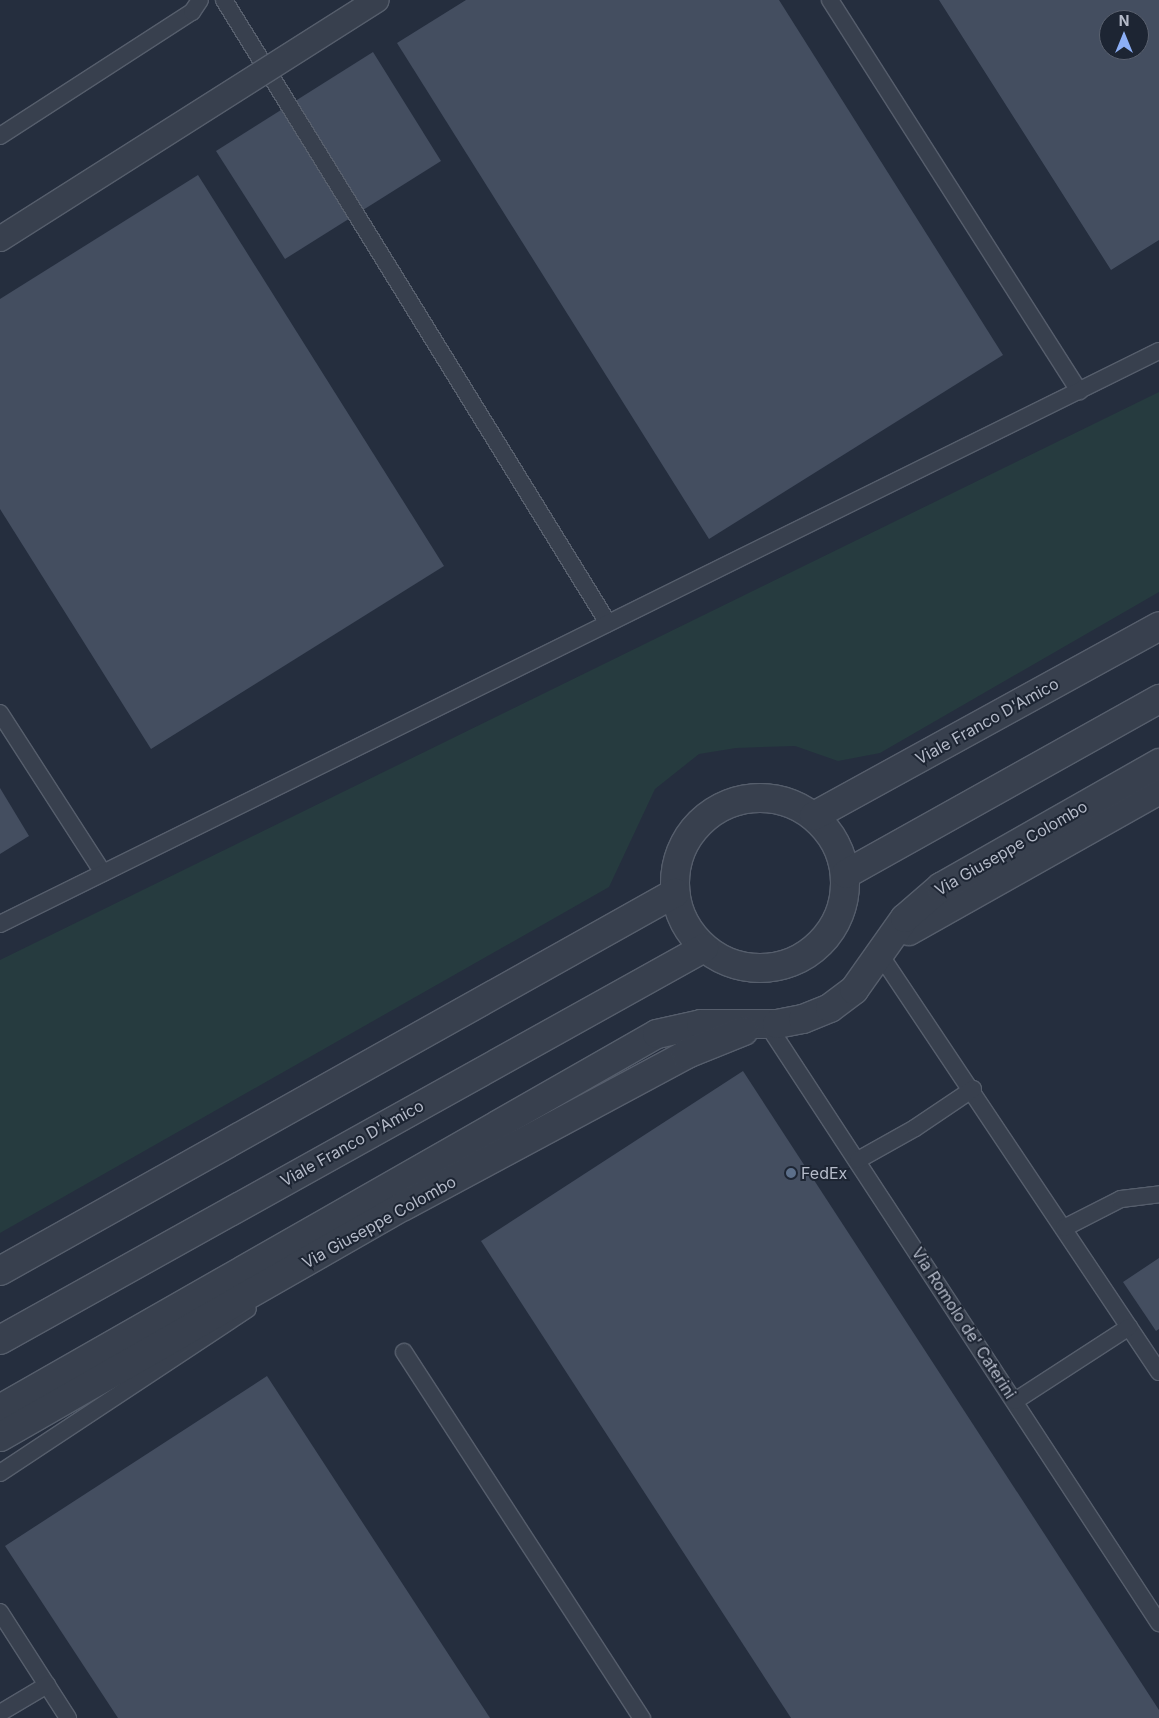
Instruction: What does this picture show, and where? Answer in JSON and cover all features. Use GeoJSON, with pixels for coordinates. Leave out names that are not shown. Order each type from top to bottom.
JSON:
{"type":"FeatureCollection","features":[{"type":"Feature","properties":{"kind":"street"},"geometry":{"type":"LineString","coordinates":[[0,239],[376,0]]}},
{"type":"Feature","properties":{"kind":"street","name":"Viale Franco D'Amico"},"geometry":{"type":"LineString","coordinates":[[814,816],[1159,626]]}},
{"type":"Feature","properties":{"kind":"street"},"geometry":{"type":"LineString","coordinates":[[846,874],[1159,699]]}},
{"type":"Feature","properties":{"kind":"street","name":"Via Giuseppe Colombo"},"geometry":{"type":"LineString","coordinates":[[0,1409],[657,1034],[702,1024],[767,1024],[803,1019],[830,1008],[854,990],[879,952],[905,918],[941,887],[1159,764]]}},
{"type":"Feature","properties":{"kind":"street","name":"Via Giuseppe Colombo"},"geometry":{"type":"LineString","coordinates":[[879,952],[954,904],[1159,790]]}},
{"type":"Feature","properties":{"kind":"street"},"geometry":{"type":"LineString","coordinates":[[760,797],[789,802],[814,816],[830,832],[841,852],[846,874],[844,903],[832,930],[812,952],[787,965],[758,969],[729,963],[704,948],[686,926],[674,894],[676,864],[687,838],[706,816],[732,802],[760,797]]}},
{"type":"Feature","properties":{"kind":"street"},"geometry":{"type":"LineString","coordinates":[[0,1272],[674,894]]}},
{"type":"Feature","properties":{"kind":"street","name":"Viale Franco D'Amico"},"geometry":{"type":"LineString","coordinates":[[0,1340],[704,948]]}},
{"type":"Feature","properties":{"kind":"street","name":"Via Giuseppe Colombo"},"geometry":{"type":"LineString","coordinates":[[0,1437],[404,1206],[687,1054],[726,1036],[767,1024]]}},
{"type":"Feature","properties":{"kind":"lane"},"geometry":{"type":"LineString","coordinates":[[0,136],[192,12],[200,0]]}},
{"type":"Feature","properties":{"kind":"lane"},"geometry":{"type":"LineString","coordinates":[[224,0],[608,623]]}},
{"type":"Feature","properties":{"kind":"lane"},"geometry":{"type":"LineString","coordinates":[[830,0],[1079,391]]}},
{"type":"Feature","properties":{"kind":"lane"},"geometry":{"type":"LineString","coordinates":[[0,924],[1159,351]]}},
{"type":"Feature","properties":{"kind":"lane"},"geometry":{"type":"LineString","coordinates":[[0,712],[103,872]]}},
{"type":"Feature","properties":{"kind":"lane"},"geometry":{"type":"LineString","coordinates":[[879,952],[1159,1372]]}},
{"type":"Feature","properties":{"kind":"lane","name":"Via Romolo de' Caterini"},"geometry":{"type":"LineString","coordinates":[[767,1024],[858,1160],[1159,1623]]}},
{"type":"Feature","properties":{"kind":"lane"},"geometry":{"type":"LineString","coordinates":[[858,1160],[915,1128],[972,1089]]}},
{"type":"Feature","properties":{"kind":"lane"},"geometry":{"type":"LineString","coordinates":[[1064,1228],[1122,1199],[1159,1194]]}},
{"type":"Feature","properties":{"kind":"lane"},"geometry":{"type":"LineString","coordinates":[[0,1473],[404,1206]]}},
{"type":"Feature","properties":{"kind":"lane"},"geometry":{"type":"LineString","coordinates":[[1015,1401],[1129,1327]]}},
{"type":"Feature","properties":{"kind":"lane"},"geometry":{"type":"LineString","coordinates":[[404,1352],[642,1718]]}},
{"type":"Feature","properties":{"kind":"lane"},"geometry":{"type":"LineString","coordinates":[[0,1612],[68,1718]]}},
{"type":"Feature","properties":{"kind":"lane"},"geometry":{"type":"LineString","coordinates":[[0,1713],[46,1684]]}},
{"type":"Feature","properties":{"kind":"green space"},"geometry":{"type":"Polygon","coordinates":[[[1159,392],[1159,592],[880,753],[838,761],[795,746],[736,748],[699,754],[655,789],[609,887],[0,1233],[0,960],[1159,392]]]}},
{"type":"Feature","properties":{"kind":"building"},"geometry":{"type":"Polygon","coordinates":[[[466,0],[779,0],[1003,355],[709,539],[397,43],[466,0]]]}},
{"type":"Feature","properties":{"kind":"building"},"geometry":{"type":"Polygon","coordinates":[[[939,0],[1159,0],[1159,240],[1111,270],[939,0]]]}},
{"type":"Feature","properties":{"kind":"building"},"geometry":{"type":"Polygon","coordinates":[[[373,52],[441,161],[285,259],[216,151],[373,52]]]}},
{"type":"Feature","properties":{"kind":"building"},"geometry":{"type":"Polygon","coordinates":[[[198,175],[444,566],[151,749],[0,509],[0,299],[198,175]]]}},
{"type":"Feature","properties":{"kind":"building"},"geometry":{"type":"Polygon","coordinates":[[[0,788],[29,836],[0,854],[0,788]]]}},
{"type":"Feature","properties":{"kind":"building"},"geometry":{"type":"Polygon","coordinates":[[[743,1071],[1159,1710],[1159,1718],[791,1718],[481,1241],[743,1071]]]}},
{"type":"Feature","properties":{"kind":"building"},"geometry":{"type":"Polygon","coordinates":[[[1159,1258],[1159,1329],[1156,1331],[1123,1282],[1159,1258]]]}},
{"type":"Feature","properties":{"kind":"building"},"geometry":{"type":"Polygon","coordinates":[[[267,1376],[490,1718],[118,1718],[5,1546],[267,1376]]]}},
{"type":"Feature","properties":{"kind":"place","name":"FedEx"},"geometry":{"type":"Point","coordinates":[791,1173]}}]}
